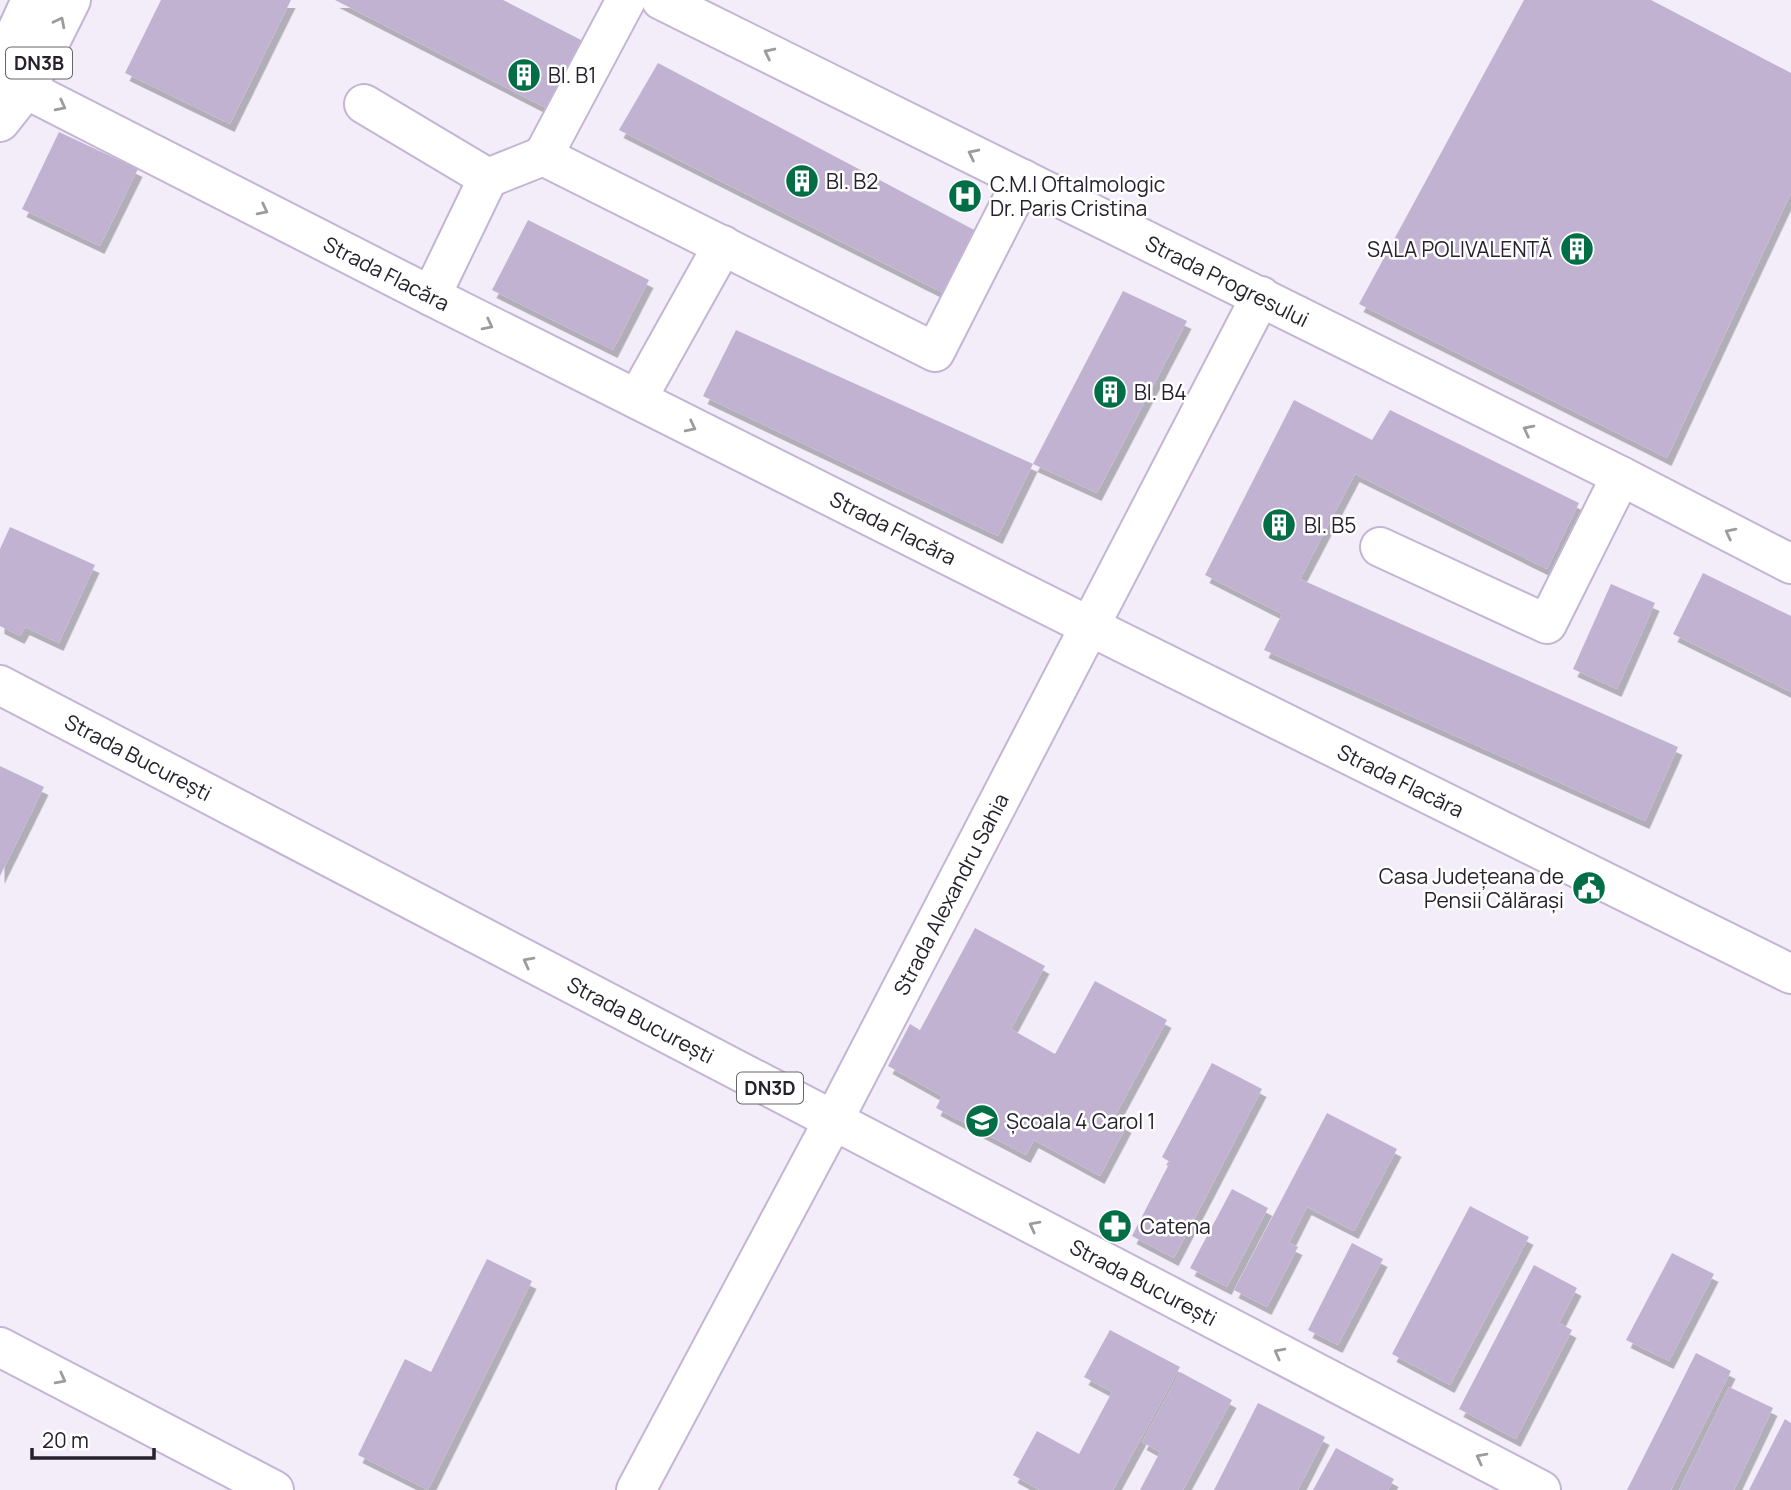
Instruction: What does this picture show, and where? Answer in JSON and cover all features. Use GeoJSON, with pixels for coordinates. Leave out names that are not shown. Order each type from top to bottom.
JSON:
{"type":"FeatureCollection","features":[{"type":"Feature","properties":{"kind":"street","name":"DN3B"},"geometry":{"type":"LineString","coordinates":[[0,122],[9,77],[31,0]]}},
{"type":"Feature","properties":{"kind":"street","name":"DN3B"},"geometry":{"type":"LineString","coordinates":[[9,77],[71,0]]}},
{"type":"Feature","properties":{"kind":"street"},"geometry":{"type":"LineString","coordinates":[[431,296],[488,178],[543,156],[626,0]]}},
{"type":"Feature","properties":{"kind":"street","name":"Strada Progresului"},"geometry":{"type":"LineString","coordinates":[[661,0],[1261,296],[1791,564]]}},
{"type":"Feature","properties":{"kind":"street","name":"Strada Flacăra"},"geometry":{"type":"LineString","coordinates":[[9,77],[431,296],[1791,974]]}},
{"type":"Feature","properties":{"kind":"street"},"geometry":{"type":"LineString","coordinates":[[364,104],[488,178]]}},
{"type":"Feature","properties":{"kind":"street"},"geometry":{"type":"LineString","coordinates":[[543,156],[935,352],[1023,179]]}},
{"type":"Feature","properties":{"kind":"street"},"geometry":{"type":"LineString","coordinates":[[637,399],[723,244]]}},
{"type":"Feature","properties":{"kind":"street","name":"Strada Alexandru Sahia"},"geometry":{"type":"LineString","coordinates":[[636,1490],[833,1121],[1261,296]]}},
{"type":"Feature","properties":{"kind":"street"},"geometry":{"type":"LineString","coordinates":[[1380,547],[1546,624],[1621,476]]}},
{"type":"Feature","properties":{"kind":"street","name":"Strada București"},"geometry":{"type":"LineString","coordinates":[[0,685],[1541,1490]]}},
{"type":"Feature","properties":{"kind":"street"},"geometry":{"type":"LineString","coordinates":[[0,1347],[274,1490]]}},
{"type":"Feature","properties":{"kind":"building"},"geometry":{"type":"Polygon","coordinates":[[[161,0],[291,0],[230,124],[125,73],[161,0]]]}},
{"type":"Feature","properties":{"kind":"building","name":"Bl. B1"},"geometry":{"type":"Polygon","coordinates":[[[335,0],[503,0],[583,41],[548,109],[335,0]]]}},
{"type":"Feature","properties":{"kind":"building","name":"SALA POLIVALENTĂ"},"geometry":{"type":"Polygon","coordinates":[[[1524,0],[1651,0],[1791,73],[1791,193],[1667,458],[1359,304],[1524,0]]]}},
{"type":"Feature","properties":{"kind":"building","name":"Bl. B2"},"geometry":{"type":"Polygon","coordinates":[[[658,63],[980,233],[947,295],[619,130],[658,63]]]}},
{"type":"Feature","properties":{"kind":"building"},"geometry":{"type":"Polygon","coordinates":[[[59,132],[138,169],[100,246],[22,209],[59,132]]]}},
{"type":"Feature","properties":{"kind":"building"},"geometry":{"type":"Polygon","coordinates":[[[528,220],[649,280],[613,350],[492,290],[528,220]]]}},
{"type":"Feature","properties":{"kind":"building","name":"Bl. B4"},"geometry":{"type":"Polygon","coordinates":[[[1123,291],[1187,321],[1097,493],[1033,464],[1123,291]]]}},
{"type":"Feature","properties":{"kind":"building"},"geometry":{"type":"Polygon","coordinates":[[[736,330],[1033,464],[998,536],[703,396],[736,330]]]}},
{"type":"Feature","properties":{"kind":"building"},"geometry":{"type":"Polygon","coordinates":[[[1294,400],[1372,440],[1390,410],[1579,503],[1547,569],[1355,474],[1300,579],[1678,747],[1645,821],[1264,650],[1282,614],[1205,575],[1294,400]]]}},
{"type":"Feature","properties":{"kind":"building"},"geometry":{"type":"Polygon","coordinates":[[[10,527],[95,565],[59,643],[25,627],[20,636],[0,626],[0,549],[10,527]]]}},
{"type":"Feature","properties":{"kind":"building"},"geometry":{"type":"Polygon","coordinates":[[[1703,573],[1791,616],[1791,692],[1673,634],[1703,573]]]}},
{"type":"Feature","properties":{"kind":"building"},"geometry":{"type":"Polygon","coordinates":[[[1611,584],[1655,603],[1617,689],[1573,669],[1611,584]]]}},
{"type":"Feature","properties":{"kind":"building"},"geometry":{"type":"Polygon","coordinates":[[[0,766],[44,787],[0,876],[0,766]]]}},
{"type":"Feature","properties":{"kind":"building"},"geometry":{"type":"Polygon","coordinates":[[[975,928],[1045,966],[1011,1029],[1055,1054],[1095,981],[1167,1020],[1114,1118],[1127,1125],[1100,1176],[1034,1140],[1026,1155],[936,1108],[942,1096],[888,1066],[910,1024],[920,1030],[975,928]]]}},
{"type":"Feature","properties":{"kind":"building"},"geometry":{"type":"Polygon","coordinates":[[[1212,1063],[1262,1089],[1174,1258],[1132,1236],[1170,1162],[1162,1157],[1212,1063]]]}},
{"type":"Feature","properties":{"kind":"building"},"geometry":{"type":"Polygon","coordinates":[[[1327,1113],[1397,1149],[1354,1231],[1307,1207],[1289,1243],[1298,1247],[1267,1307],[1234,1290],[1327,1113]]]}},
{"type":"Feature","properties":{"kind":"building"},"geometry":{"type":"Polygon","coordinates":[[[1232,1189],[1268,1208],[1227,1287],[1190,1268],[1232,1189]]]}},
{"type":"Feature","properties":{"kind":"building"},"geometry":{"type":"Polygon","coordinates":[[[1470,1206],[1529,1237],[1450,1385],[1392,1354],[1470,1206]]]}},
{"type":"Feature","properties":{"kind":"building"},"geometry":{"type":"Polygon","coordinates":[[[1352,1243],[1383,1259],[1338,1345],[1308,1330],[1352,1243]]]}},
{"type":"Feature","properties":{"kind":"building"},"geometry":{"type":"Polygon","coordinates":[[[1672,1253],[1714,1274],[1669,1361],[1626,1340],[1672,1253]]]}},
{"type":"Feature","properties":{"kind":"building"},"geometry":{"type":"Polygon","coordinates":[[[487,1259],[532,1281],[428,1490],[358,1455],[405,1359],[431,1372],[487,1259]]]}},
{"type":"Feature","properties":{"kind":"building"},"geometry":{"type":"Polygon","coordinates":[[[1534,1265],[1577,1288],[1559,1323],[1572,1330],[1516,1439],[1459,1409],[1534,1265]]]}},
{"type":"Feature","properties":{"kind":"building"},"geometry":{"type":"Polygon","coordinates":[[[1110,1330],[1180,1367],[1113,1490],[1040,1490],[1013,1475],[1037,1431],[1079,1454],[1112,1392],[1084,1377],[1110,1330]]]}},
{"type":"Feature","properties":{"kind":"building"},"geometry":{"type":"Polygon","coordinates":[[[1696,1353],[1731,1371],[1671,1490],[1627,1490],[1696,1353]]]}},
{"type":"Feature","properties":{"kind":"building"},"geometry":{"type":"Polygon","coordinates":[[[1180,1372],[1232,1400],[1183,1490],[1140,1490],[1160,1452],[1142,1442],[1180,1372]]]}},
{"type":"Feature","properties":{"kind":"building"},"geometry":{"type":"Polygon","coordinates":[[[1729,1387],[1773,1408],[1734,1490],[1679,1490],[1729,1387]]]}},
{"type":"Feature","properties":{"kind":"building"},"geometry":{"type":"Polygon","coordinates":[[[1258,1403],[1325,1437],[1298,1490],[1214,1490],[1258,1403]]]}},
{"type":"Feature","properties":{"kind":"building"},"geometry":{"type":"Polygon","coordinates":[[[1785,1419],[1791,1423],[1791,1490],[1749,1490],[1785,1419]]]}},
{"type":"Feature","properties":{"kind":"building"},"geometry":{"type":"Polygon","coordinates":[[[1336,1448],[1394,1479],[1388,1490],[1313,1490],[1336,1448]]]}},
{"type":"Feature","properties":{"kind":"place","name":"Bl. B1"},"geometry":{"type":"Point","coordinates":[524,75]}},
{"type":"Feature","properties":{"kind":"place","name":"Bl. B2"},"geometry":{"type":"Point","coordinates":[802,181]}},
{"type":"Feature","properties":{"kind":"place","name":"C.M.I Oftalmologic Dr. Paris Cristina"},"geometry":{"type":"Point","coordinates":[965,196]}},
{"type":"Feature","properties":{"kind":"place","name":"SALA POLIVALENTĂ"},"geometry":{"type":"Point","coordinates":[1577,249]}},
{"type":"Feature","properties":{"kind":"place","name":"Bl. B4"},"geometry":{"type":"Point","coordinates":[1110,392]}},
{"type":"Feature","properties":{"kind":"place","name":"Bl. B5"},"geometry":{"type":"Point","coordinates":[1279,525]}},
{"type":"Feature","properties":{"kind":"place","name":"Casa Județeana de Pensii Călărași"},"geometry":{"type":"Point","coordinates":[1589,888]}},
{"type":"Feature","properties":{"kind":"place","name":"Școala 4 Carol 1"},"geometry":{"type":"Point","coordinates":[982,1121]}},
{"type":"Feature","properties":{"kind":"place","name":"Catena"},"geometry":{"type":"Point","coordinates":[1115,1226]}}]}
